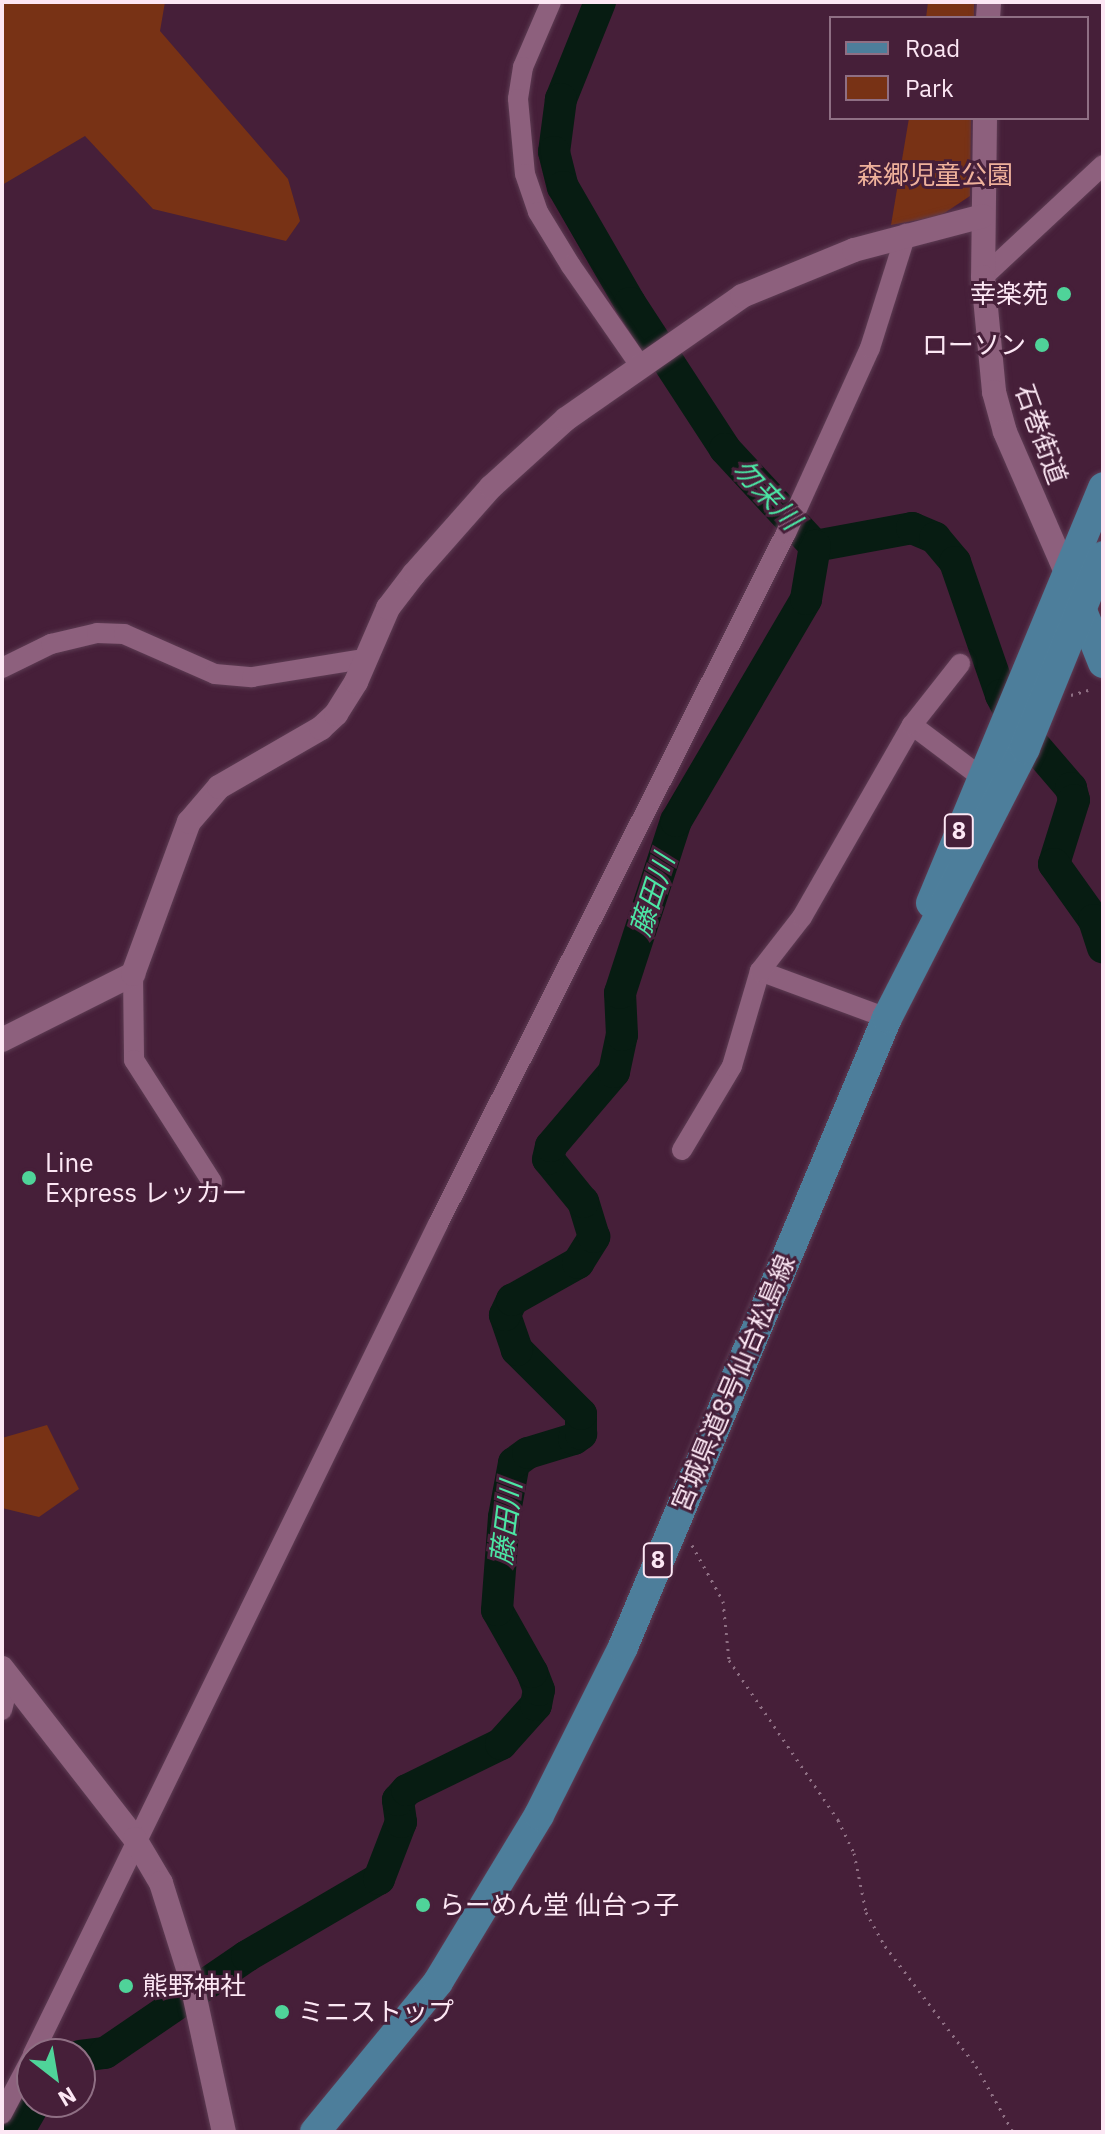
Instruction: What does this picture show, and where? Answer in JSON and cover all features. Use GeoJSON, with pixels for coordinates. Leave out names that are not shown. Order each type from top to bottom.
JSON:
{"type":"FeatureCollection","features":[{"type":"Feature","properties":{"kind":"main road","name":"8"},"geometry":{"type":"LineString","coordinates":[[1066,572],[1103,487]]}},
{"type":"Feature","properties":{"kind":"main road","name":"8"},"geometry":{"type":"LineString","coordinates":[[1082,608],[1103,556]]}},
{"type":"Feature","properties":{"kind":"main road"},"geometry":{"type":"LineString","coordinates":[[1066,572],[1103,663]]}},
{"type":"Feature","properties":{"kind":"main road","name":"宮城県道8号仙台松島線"},"geometry":{"type":"LineString","coordinates":[[315,2132],[438,1982],[539,1815],[623,1647],[921,943],[933,896],[1066,572]]}},
{"type":"Feature","properties":{"kind":"main road","name":"宮城県道8号仙台松島線"},"geometry":{"type":"LineString","coordinates":[[921,943],[950,904],[1025,748],[1082,608]]}},
{"type":"Feature","properties":{"kind":"street"},"geometry":{"type":"LineString","coordinates":[[551,2],[523,67],[518,99],[525,174],[538,212],[562,252],[639,364]]}},
{"type":"Feature","properties":{"kind":"street","name":"石巻街道"},"geometry":{"type":"LineString","coordinates":[[985,120],[983,277],[994,392],[1005,432],[1066,572]]}},
{"type":"Feature","properties":{"kind":"street"},"geometry":{"type":"LineString","coordinates":[[983,277],[1103,165]]}},
{"type":"Feature","properties":{"kind":"street"},"geometry":{"type":"LineString","coordinates":[[212,1182],[134,1060],[133,974],[189,822],[219,787],[321,728],[356,682],[363,659],[388,608],[491,487],[566,419],[706,318],[780,278],[906,234],[983,216]]}},
{"type":"Feature","properties":{"kind":"street"},"geometry":{"type":"LineString","coordinates":[[41,2038],[135,1839],[786,533],[870,348],[906,234]]}},
{"type":"Feature","properties":{"kind":"street"},"geometry":{"type":"LineString","coordinates":[[2,668],[51,644],[97,633],[124,634],[215,674],[297,672],[363,659]]}},
{"type":"Feature","properties":{"kind":"street"},"geometry":{"type":"LineString","coordinates":[[682,1150],[732,1066],[760,971],[802,917],[912,725],[960,664]]}},
{"type":"Feature","properties":{"kind":"street"},"geometry":{"type":"LineString","coordinates":[[912,725],[981,777]]}},
{"type":"Feature","properties":{"kind":"street"},"geometry":{"type":"LineString","coordinates":[[760,971],[887,1018]]}},
{"type":"Feature","properties":{"kind":"street"},"geometry":{"type":"LineString","coordinates":[[2,1040],[133,974]]}},
{"type":"Feature","properties":{"kind":"street"},"geometry":{"type":"LineString","coordinates":[[6,1673],[135,1839],[172,1909],[190,1975],[224,2132]]}},
{"type":"Feature","properties":{"kind":"street"},"geometry":{"type":"LineString","coordinates":[[2,1710],[6,1673]]}},
{"type":"Feature","properties":{"kind":"street"},"geometry":{"type":"LineString","coordinates":[[2,2114],[16,2087]]}},
{"type":"Feature","properties":{"kind":"path"},"geometry":{"type":"LineString","coordinates":[[689,1543],[723,1601],[729,1660],[849,1842],[866,1912],[885,1946],[976,2066],[1013,2132]]}},
{"type":"Feature","properties":{"kind":"green space"},"geometry":{"type":"Polygon","coordinates":[[[2,2],[165,2],[160,31],[288,179],[300,221],[286,241],[153,209],[85,136],[2,185],[2,2]]]}},
{"type":"Feature","properties":{"kind":"green space"},"geometry":{"type":"Polygon","coordinates":[[[928,2],[974,2],[974,16],[926,16],[928,2]]]}},
{"type":"Feature","properties":{"kind":"green space","name":"森郷児童公園"},"geometry":{"type":"Polygon","coordinates":[[[909,120],[971,120],[970,196],[940,216],[891,225],[909,120]]]}},
{"type":"Feature","properties":{"kind":"green space"},"geometry":{"type":"Polygon","coordinates":[[[47,1425],[79,1489],[39,1517],[2,1508],[2,1438],[47,1425]]]}},
{"type":"Feature","properties":{"kind":"waterway","name":"勿来川"},"geometry":{"type":"LineString","coordinates":[[600,2],[561,99],[554,152],[563,187],[630,303],[725,449],[813,544]]}},
{"type":"Feature","properties":{"kind":"waterway","name":"勿来川"},"geometry":{"type":"LineString","coordinates":[[815,546],[912,528],[935,538],[955,562],[1001,695],[1015,723],[1071,788],[1074,800],[1054,864],[1094,920],[1103,948]]}},
{"type":"Feature","properties":{"kind":"waterway","name":"藤田川"},"geometry":{"type":"LineString","coordinates":[[96,2054],[105,2053],[247,1956],[379,1879],[401,1822],[398,1800],[407,1790],[501,1744],[536,1705],[539,1690],[532,1672],[497,1610],[504,1517],[514,1463],[528,1453],[581,1434],[581,1414],[517,1350],[505,1315],[512,1300],[578,1263],[594,1237],[583,1202],[548,1159],[551,1146],[614,1072],[622,1035],[620,993],[676,821],[806,599],[815,546]]}},
{"type":"Feature","properties":{"kind":"waterway","name":"藤田川"},"geometry":{"type":"LineString","coordinates":[[18,2132],[26,2118]]}},
{"type":"Feature","properties":{"kind":"place","name":"幸楽苑"},"geometry":{"type":"Point","coordinates":[1064,294]}},
{"type":"Feature","properties":{"kind":"place","name":"ローソン"},"geometry":{"type":"Point","coordinates":[1042,345]}},
{"type":"Feature","properties":{"kind":"place","name":"Line Express レッカー"},"geometry":{"type":"Point","coordinates":[29,1178]}},
{"type":"Feature","properties":{"kind":"place","name":"らーめん堂 仙台っ子"},"geometry":{"type":"Point","coordinates":[423,1905]}},
{"type":"Feature","properties":{"kind":"place","name":"熊野神社"},"geometry":{"type":"Point","coordinates":[126,1986]}},
{"type":"Feature","properties":{"kind":"place","name":"ミニストップ"},"geometry":{"type":"Point","coordinates":[282,2012]}}]}
